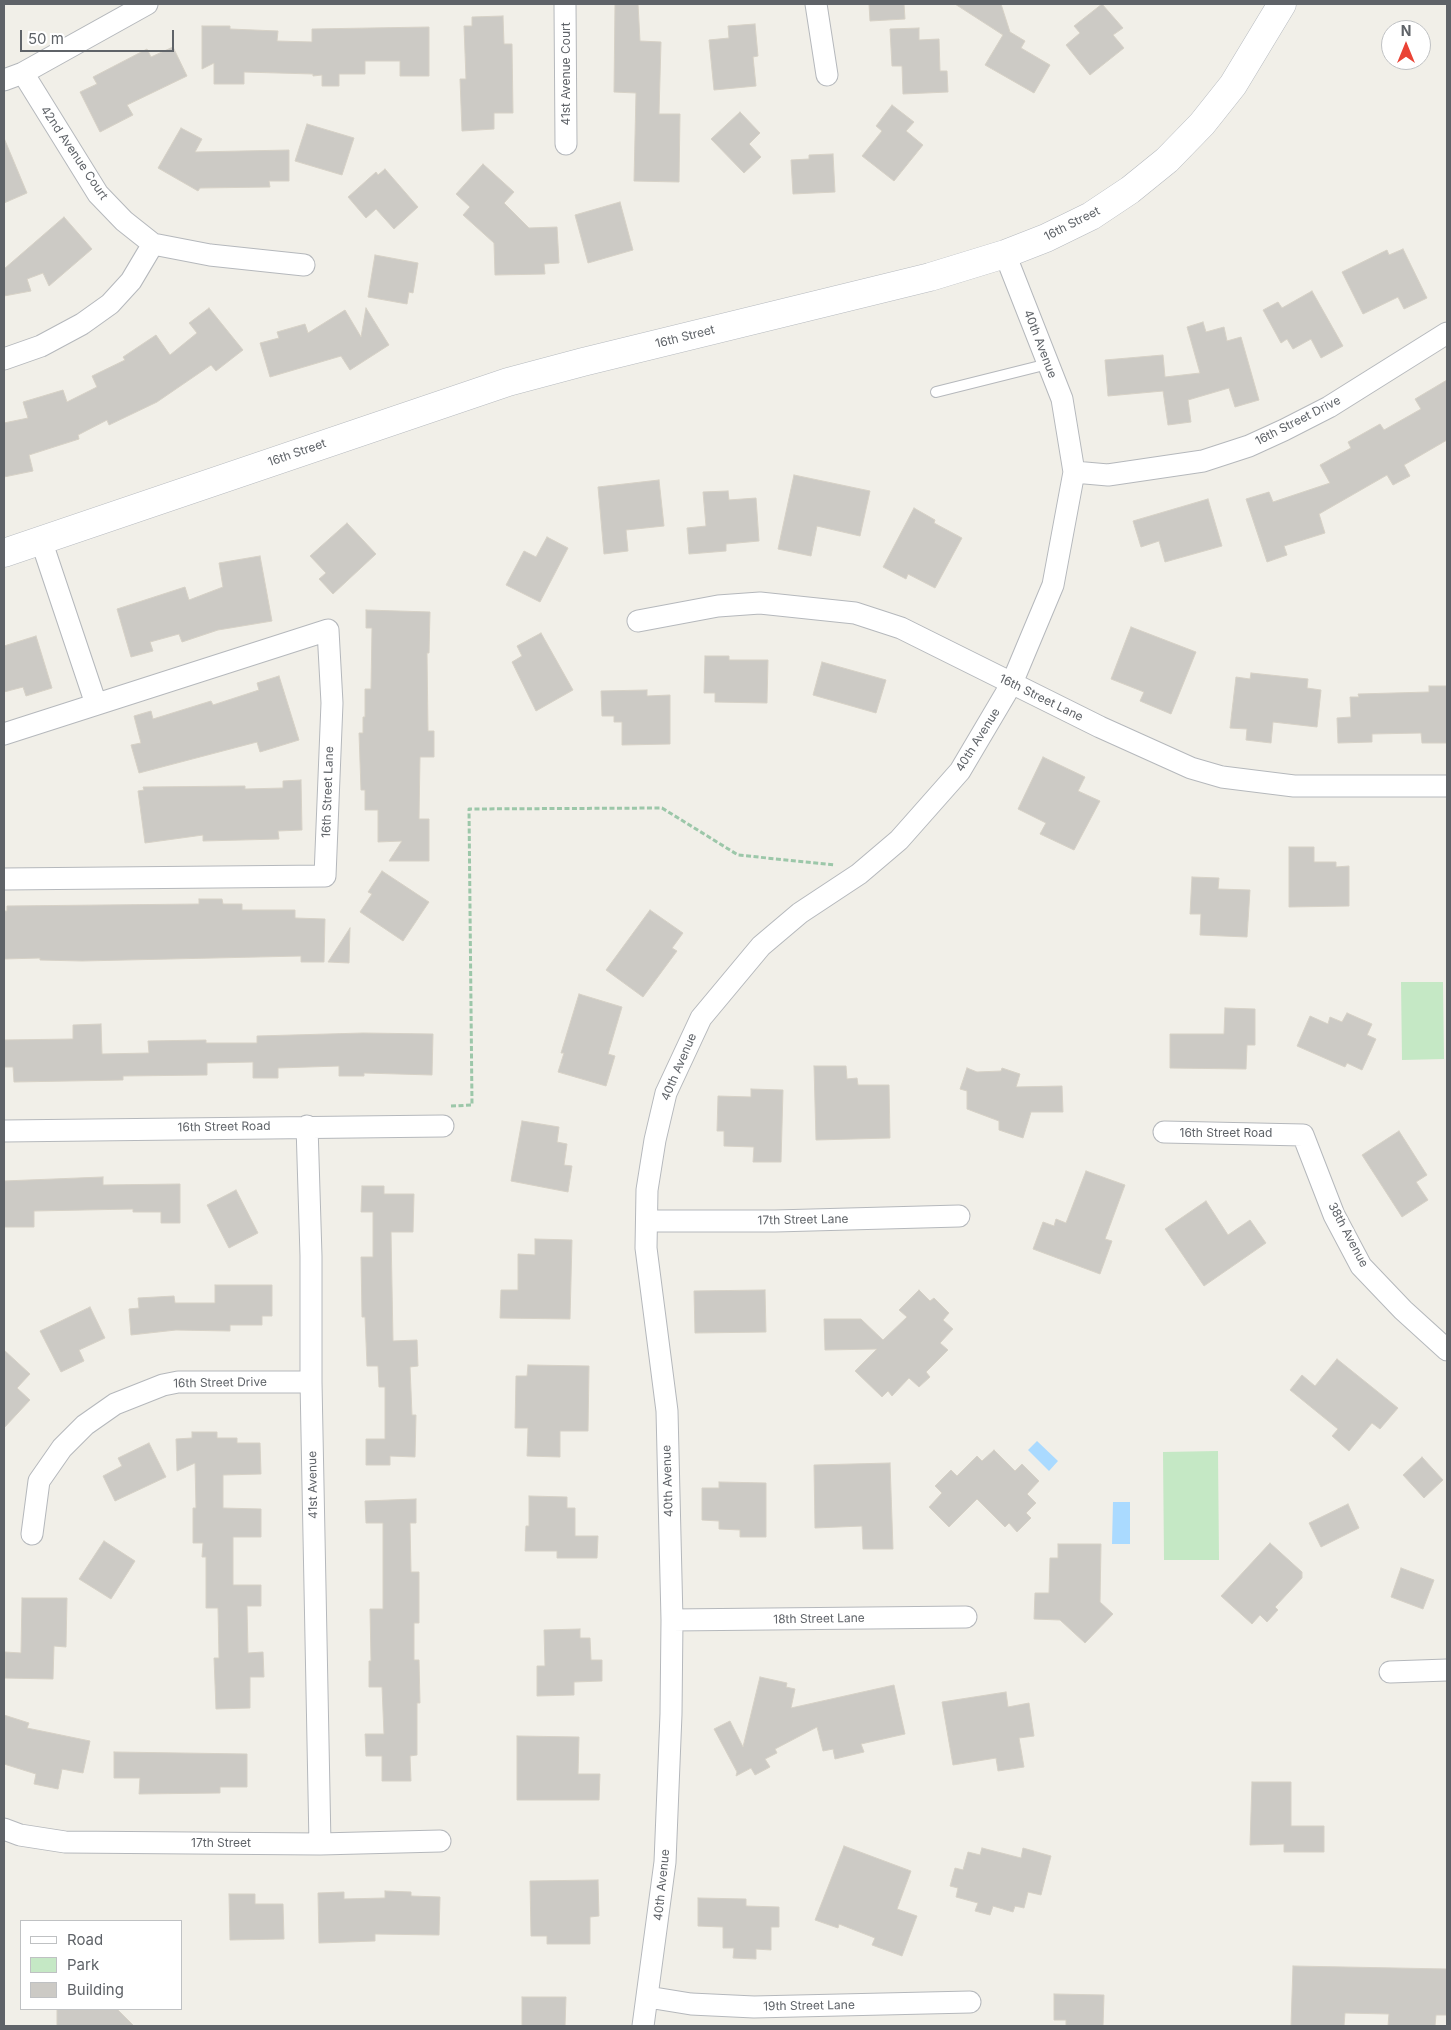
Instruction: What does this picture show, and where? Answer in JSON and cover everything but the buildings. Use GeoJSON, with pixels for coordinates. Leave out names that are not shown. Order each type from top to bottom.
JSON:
{"type":"FeatureCollection","features":[{"type":"Feature","properties":{"kind":"main road","name":"16th Street"},"geometry":{"type":"LineString","coordinates":[[4,552],[508,382],[930,277],[1005,254],[1046,238],[1091,216],[1130,190],[1167,160],[1202,124],[1233,85],[1282,4]]}},
{"type":"Feature","properties":{"kind":"street"},"geometry":{"type":"LineString","coordinates":[[13,76],[147,4]]}},
{"type":"Feature","properties":{"kind":"street","name":"41st Avenue Court"},"geometry":{"type":"LineString","coordinates":[[565,4],[566,144]]}},
{"type":"Feature","properties":{"kind":"street"},"geometry":{"type":"LineString","coordinates":[[816,4],[827,75]]}},
{"type":"Feature","properties":{"kind":"street","name":"42nd Avenue Court"},"geometry":{"type":"LineString","coordinates":[[13,76],[98,194],[124,221],[153,244],[210,255],[304,265]]}},
{"type":"Feature","properties":{"kind":"street"},"geometry":{"type":"LineString","coordinates":[[4,359],[41,346],[82,324],[110,304],[131,281],[153,244]]}},
{"type":"Feature","properties":{"kind":"street","name":"40th Avenue"},"geometry":{"type":"LineString","coordinates":[[643,2026],[666,1862],[672,1620],[666,1411],[646,1248],[647,1190],[655,1140],[666,1093],[701,1018],[761,946],[800,913],[859,874],[899,840],[960,770],[1012,683],[1053,585],[1074,472],[1062,399],[1005,254]]}},
{"type":"Feature","properties":{"kind":"street","name":"16th Street Drive"},"geometry":{"type":"LineString","coordinates":[[1074,472],[1108,475],[1203,461],[1249,446],[1329,407],[1447,332]]}},
{"type":"Feature","properties":{"kind":"street"},"geometry":{"type":"LineString","coordinates":[[41,540],[96,704]]}},
{"type":"Feature","properties":{"kind":"street","name":"16th Street Lane"},"geometry":{"type":"LineString","coordinates":[[638,621],[718,606],[760,603],[855,612],[901,628],[1100,727],[1173,760],[1222,777],[1294,786],[1447,786]]}},
{"type":"Feature","properties":{"kind":"street","name":"16th Street Lane"},"geometry":{"type":"LineString","coordinates":[[4,734],[328,630],[332,703],[325,876],[4,879]]}},
{"type":"Feature","properties":{"kind":"street","name":"16th Street Road"},"geometry":{"type":"LineString","coordinates":[[4,1131],[307,1126],[444,1126]]}},
{"type":"Feature","properties":{"kind":"street","name":"41st Avenue"},"geometry":{"type":"LineString","coordinates":[[307,1126],[311,1256],[311,1382],[320,1844]]}},
{"type":"Feature","properties":{"kind":"street","name":"16th Street Road"},"geometry":{"type":"LineString","coordinates":[[1164,1132],[1289,1133]]}},
{"type":"Feature","properties":{"kind":"street","name":"38th Avenue"},"geometry":{"type":"LineString","coordinates":[[1289,1133],[1303,1135],[1334,1214],[1362,1266],[1403,1310],[1447,1350]]}},
{"type":"Feature","properties":{"kind":"street","name":"17th Street Lane"},"geometry":{"type":"LineString","coordinates":[[647,1221],[775,1221],[959,1216]]}},
{"type":"Feature","properties":{"kind":"street","name":"16th Street Drive"},"geometry":{"type":"LineString","coordinates":[[32,1534],[39,1481],[62,1448],[85,1425],[115,1404],[163,1385],[178,1382],[311,1382]]}},
{"type":"Feature","properties":{"kind":"street","name":"18th Street Lane"},"geometry":{"type":"LineString","coordinates":[[672,1620],[966,1617]]}},
{"type":"Feature","properties":{"kind":"street"},"geometry":{"type":"LineString","coordinates":[[1390,1672],[1447,1670]]}},
{"type":"Feature","properties":{"kind":"street","name":"17th Street"},"geometry":{"type":"LineString","coordinates":[[4,1829],[20,1835],[64,1842],[320,1844],[440,1841]]}},
{"type":"Feature","properties":{"kind":"street","name":"19th Street Lane"},"geometry":{"type":"LineString","coordinates":[[648,1997],[691,2004],[754,2008],[970,2002]]}},
{"type":"Feature","properties":{"kind":"lane"},"geometry":{"type":"LineString","coordinates":[[936,392],[1048,364]]}},
{"type":"Feature","properties":{"kind":"path"},"geometry":{"type":"LineString","coordinates":[[444,1126],[444,1107],[472,1105],[469,809],[662,808],[738,855],[838,866],[859,874]]}},
{"type":"Feature","properties":{"kind":"green space"},"geometry":{"type":"Polygon","coordinates":[[[1401,982],[1443,982],[1444,1059],[1402,1060],[1401,982]]]}},
{"type":"Feature","properties":{"kind":"green space"},"geometry":{"type":"Polygon","coordinates":[[[1218,1451],[1219,1560],[1164,1560],[1163,1452],[1218,1451]]]}},
{"type":"Feature","properties":{"kind":"water"},"geometry":{"type":"Polygon","coordinates":[[[1037,1441],[1058,1461],[1049,1471],[1028,1450],[1037,1441]]]}},
{"type":"Feature","properties":{"kind":"water"},"geometry":{"type":"Polygon","coordinates":[[[1113,1502],[1130,1502],[1130,1544],[1112,1544],[1113,1502]]]}}]}
